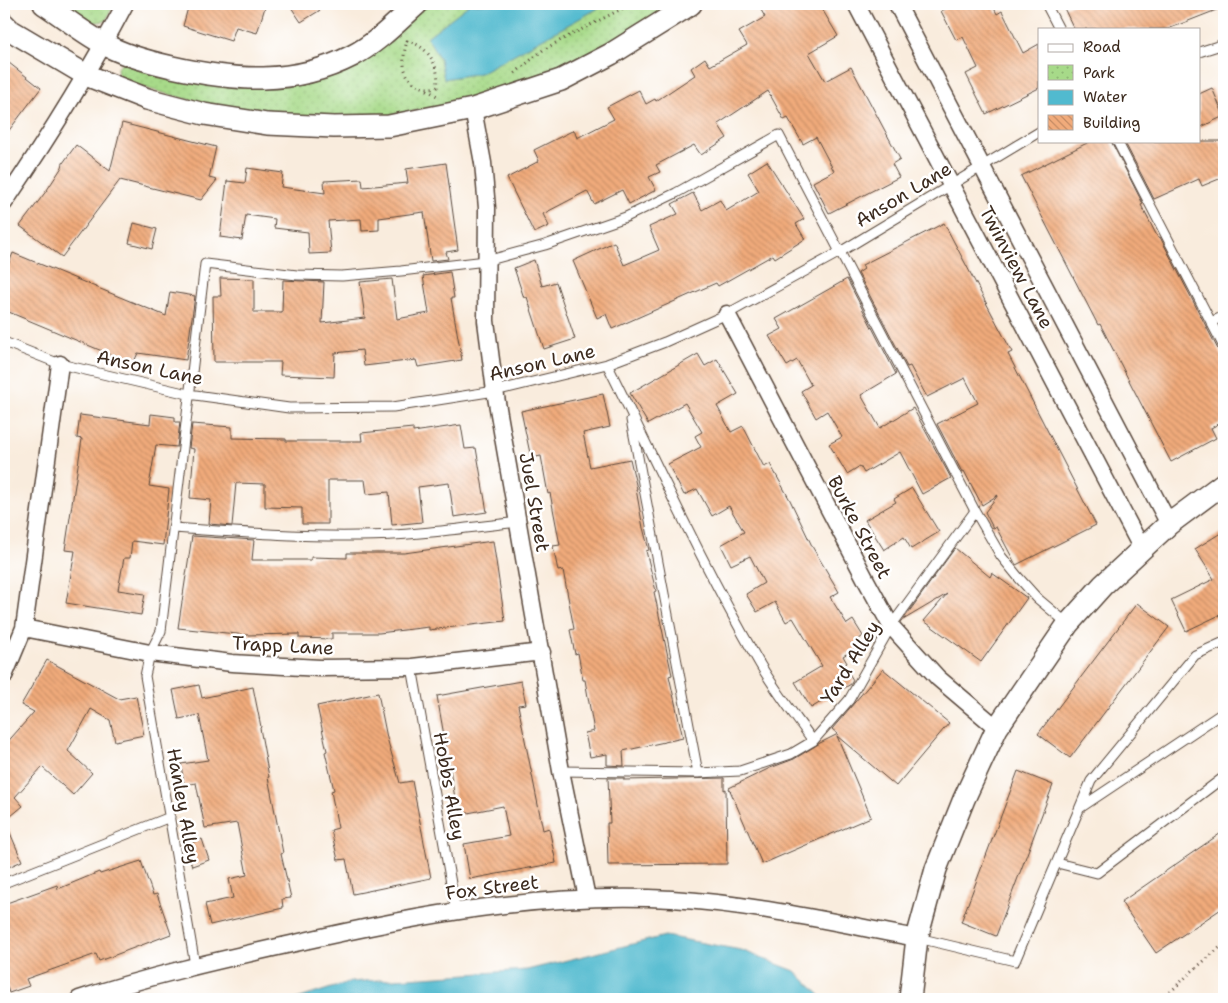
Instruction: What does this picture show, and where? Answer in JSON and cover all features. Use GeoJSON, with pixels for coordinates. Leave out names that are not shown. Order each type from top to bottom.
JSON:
{"type":"FeatureCollection","features":[{"type":"Feature","properties":{"kind":"street"},"geometry":{"type":"LineString","coordinates":[[44,4],[104,45],[151,62],[206,75],[259,79],[312,72],[353,56],[388,31],[417,4]]}},
{"type":"Feature","properties":{"kind":"street"},"geometry":{"type":"LineString","coordinates":[[4,203],[86,75],[125,4]]}},
{"type":"Feature","properties":{"kind":"street"},"geometry":{"type":"LineString","coordinates":[[4,24],[10,30],[86,75],[147,99],[204,114],[267,124],[334,127],[389,126],[473,110],[561,80],[612,54],[691,4]]}},
{"type":"Feature","properties":{"kind":"street","name":"Twinview Lane"},"geometry":{"type":"LineString","coordinates":[[856,4],[1142,549]]}},
{"type":"Feature","properties":{"kind":"street","name":"Twinview Lane"},"geometry":{"type":"LineString","coordinates":[[897,4],[1169,524]]}},
{"type":"Feature","properties":{"kind":"street","name":"Juel Street"},"geometry":{"type":"LineString","coordinates":[[473,110],[484,163],[487,208],[486,321],[495,391],[562,771],[588,898]]}},
{"type":"Feature","properties":{"kind":"street","name":"Burke Street"},"geometry":{"type":"LineString","coordinates":[[727,314],[866,582],[891,626],[938,678],[997,728]]}},
{"type":"Feature","properties":{"kind":"street"},"geometry":{"type":"LineString","coordinates":[[4,676],[24,628],[60,364]]}},
{"type":"Feature","properties":{"kind":"street"},"geometry":{"type":"LineString","coordinates":[[910,999],[918,938],[936,869],[964,799],[997,728],[1068,624],[1102,585],[1169,524],[1224,483]]}},
{"type":"Feature","properties":{"kind":"street","name":"Trapp Lane"},"geometry":{"type":"LineString","coordinates":[[24,628],[150,653],[232,664],[311,668],[412,666],[542,652]]}},
{"type":"Feature","properties":{"kind":"street","name":"Fox Street"},"geometry":{"type":"LineString","coordinates":[[79,999],[126,984],[195,966],[326,936],[456,911],[516,902],[588,898],[673,900],[765,910],[918,938]]}},
{"type":"Feature","properties":{"kind":"lane"},"geometry":{"type":"LineString","coordinates":[[1046,4],[1058,28]]}},
{"type":"Feature","properties":{"kind":"lane"},"geometry":{"type":"LineString","coordinates":[[1200,52],[1224,44]]}},
{"type":"Feature","properties":{"kind":"lane","name":"Anson Lane"},"geometry":{"type":"LineString","coordinates":[[4,342],[60,364],[188,394],[289,408],[384,407],[495,391],[607,364],[665,342],[727,314],[840,252],[1038,133]]}},
{"type":"Feature","properties":{"kind":"lane"},"geometry":{"type":"LineString","coordinates":[[486,262],[545,245],[626,217],[676,193],[779,135],[975,511],[1001,556],[1037,598],[1068,624]]}},
{"type":"Feature","properties":{"kind":"lane"},"geometry":{"type":"LineString","coordinates":[[1118,142],[1224,347]]}},
{"type":"Feature","properties":{"kind":"lane","name":"Hanley Alley"},"geometry":{"type":"LineString","coordinates":[[195,966],[145,676],[150,653],[161,631],[205,264],[297,274],[342,276],[401,272],[486,262]]}},
{"type":"Feature","properties":{"kind":"lane"},"geometry":{"type":"LineString","coordinates":[[1211,322],[1224,316]]}},
{"type":"Feature","properties":{"kind":"lane"},"geometry":{"type":"LineString","coordinates":[[607,364],[702,556],[757,660],[813,740]]}},
{"type":"Feature","properties":{"kind":"lane"},"geometry":{"type":"LineString","coordinates":[[629,407],[698,773]]}},
{"type":"Feature","properties":{"kind":"lane","name":"Yard Alley"},"geometry":{"type":"LineString","coordinates":[[562,771],[698,773],[740,771],[791,754],[813,740],[850,700],[891,626],[975,511]]}},
{"type":"Feature","properties":{"kind":"lane"},"geometry":{"type":"LineString","coordinates":[[173,528],[273,535],[359,536],[421,533],[518,522]]}},
{"type":"Feature","properties":{"kind":"lane"},"geometry":{"type":"LineString","coordinates":[[918,938],[1015,961],[1091,781],[1196,655],[1224,642]]}},
{"type":"Feature","properties":{"kind":"lane","name":"Hobbs Alley"},"geometry":{"type":"LineString","coordinates":[[412,666],[456,911]]}},
{"type":"Feature","properties":{"kind":"lane"},"geometry":{"type":"LineString","coordinates":[[1080,808],[1224,712]]}},
{"type":"Feature","properties":{"kind":"lane"},"geometry":{"type":"LineString","coordinates":[[1057,863],[1097,873],[1224,777]]}},
{"type":"Feature","properties":{"kind":"lane"},"geometry":{"type":"LineString","coordinates":[[4,883],[170,817]]}},
{"type":"Feature","properties":{"kind":"path"},"geometry":{"type":"LineString","coordinates":[[509,77],[543,50],[563,38],[631,4]]}},
{"type":"Feature","properties":{"kind":"path"},"geometry":{"type":"LineString","coordinates":[[407,41],[415,42],[431,58],[439,77],[436,88],[427,90],[417,86],[408,77],[404,65],[405,51],[407,41],[410,33]]}},
{"type":"Feature","properties":{"kind":"path"},"geometry":{"type":"LineString","coordinates":[[1163,999],[1224,944]]}},
{"type":"Feature","properties":{"kind":"green space"},"geometry":{"type":"Polygon","coordinates":[[[61,4],[114,4],[106,21],[89,23],[61,4]]]}},
{"type":"Feature","properties":{"kind":"green space"},"geometry":{"type":"Polygon","coordinates":[[[425,4],[470,4],[427,37],[440,59],[444,79],[480,73],[606,4],[677,4],[573,65],[486,98],[371,119],[287,118],[212,106],[126,83],[118,76],[117,68],[124,60],[295,82],[425,4]]]}},
{"type":"Feature","properties":{"kind":"water"},"geometry":{"type":"Polygon","coordinates":[[[470,4],[606,4],[480,73],[444,79],[440,59],[427,37],[470,4]]]}},
{"type":"Feature","properties":{"kind":"water"},"geometry":{"type":"Polygon","coordinates":[[[665,936],[741,950],[795,971],[824,999],[297,999],[350,982],[527,970],[665,936]]]}},
{"type":"Feature","properties":{"kind":"building"},"geometry":{"type":"Polygon","coordinates":[[[189,4],[266,4],[257,33],[236,27],[231,41],[183,26],[189,4]]]}},
{"type":"Feature","properties":{"kind":"building"},"geometry":{"type":"Polygon","coordinates":[[[289,4],[330,4],[301,22],[289,4]]]}},
{"type":"Feature","properties":{"kind":"building"},"geometry":{"type":"Polygon","coordinates":[[[771,4],[819,4],[838,36],[809,53],[825,81],[851,67],[900,159],[892,164],[899,177],[829,213],[813,182],[834,171],[816,137],[803,144],[788,118],[784,120],[768,91],[718,124],[727,138],[701,155],[694,145],[656,165],[660,172],[649,177],[656,190],[629,204],[622,190],[594,204],[587,191],[543,214],[549,226],[534,233],[507,178],[539,161],[534,150],[574,130],[577,138],[614,119],[607,107],[639,90],[646,104],[655,99],[656,101],[695,75],[691,68],[705,58],[710,66],[747,45],[739,32],[765,17],[761,10],[771,4]]]}},
{"type":"Feature","properties":{"kind":"building"},"geometry":{"type":"Polygon","coordinates":[[[955,4],[992,4],[997,14],[1002,11],[1023,53],[1038,45],[1038,88],[986,114],[966,74],[978,68],[963,37],[956,40],[941,11],[955,4]]]}},
{"type":"Feature","properties":{"kind":"building"},"geometry":{"type":"Polygon","coordinates":[[[1073,4],[1224,4],[1224,7],[1171,28],[1074,28],[1064,8],[1073,4]]]}},
{"type":"Feature","properties":{"kind":"building"},"geometry":{"type":"Polygon","coordinates":[[[4,59],[41,88],[4,137],[4,59]]]}},
{"type":"Feature","properties":{"kind":"building"},"geometry":{"type":"Polygon","coordinates":[[[1212,88],[1224,116],[1200,128],[1200,94],[1212,88]]]}},
{"type":"Feature","properties":{"kind":"building"},"geometry":{"type":"Polygon","coordinates":[[[122,123],[216,147],[209,178],[217,180],[201,200],[120,180],[62,257],[20,226],[47,190],[76,145],[110,171],[122,123]]]}},
{"type":"Feature","properties":{"kind":"building"},"geometry":{"type":"Polygon","coordinates":[[[1220,141],[1224,151],[1224,177],[1202,186],[1199,179],[1154,199],[1125,142],[1220,141]]]}},
{"type":"Feature","properties":{"kind":"building"},"geometry":{"type":"Polygon","coordinates":[[[1089,142],[1112,142],[1143,204],[1141,205],[1158,238],[1160,237],[1224,361],[1224,421],[1211,428],[1216,438],[1171,462],[1021,176],[1089,142]]]}},
{"type":"Feature","properties":{"kind":"building"},"geometry":{"type":"Polygon","coordinates":[[[767,161],[804,219],[796,224],[805,239],[775,258],[773,255],[718,286],[716,283],[612,329],[606,314],[597,318],[573,261],[614,242],[624,265],[659,250],[649,227],[678,214],[672,204],[693,193],[702,210],[720,200],[726,211],[759,191],[748,173],[767,161]]]}},
{"type":"Feature","properties":{"kind":"building"},"geometry":{"type":"Polygon","coordinates":[[[446,163],[458,250],[446,252],[448,259],[431,261],[424,212],[379,218],[379,230],[362,231],[361,219],[328,221],[331,253],[309,254],[308,232],[274,228],[275,219],[246,215],[242,240],[220,237],[227,181],[245,183],[247,168],[283,173],[281,187],[325,193],[324,181],[362,179],[363,187],[408,183],[406,169],[446,163]]]}},
{"type":"Feature","properties":{"kind":"building"},"geometry":{"type":"Polygon","coordinates":[[[134,223],[157,229],[152,249],[129,243],[134,223]]]}},
{"type":"Feature","properties":{"kind":"building"},"geometry":{"type":"Polygon","coordinates":[[[944,223],[1012,352],[1008,354],[1096,525],[1016,565],[996,527],[993,528],[985,512],[998,495],[982,505],[937,424],[978,403],[965,378],[927,397],[910,366],[907,367],[858,273],[864,269],[862,265],[944,223]]]}},
{"type":"Feature","properties":{"kind":"building"},"geometry":{"type":"Polygon","coordinates":[[[13,253],[166,316],[170,292],[195,296],[186,360],[138,353],[133,364],[4,310],[4,275],[13,253]]]}},
{"type":"Feature","properties":{"kind":"building"},"geometry":{"type":"Polygon","coordinates":[[[534,260],[542,286],[556,282],[575,339],[544,349],[527,297],[524,298],[514,268],[534,260]]]}},
{"type":"Feature","properties":{"kind":"building"},"geometry":{"type":"Polygon","coordinates":[[[450,272],[454,298],[451,298],[462,360],[418,367],[416,360],[364,366],[362,350],[335,353],[334,377],[280,375],[281,362],[214,362],[213,296],[221,296],[220,278],[254,279],[254,312],[282,312],[283,280],[324,282],[322,323],[365,318],[360,282],[392,279],[397,319],[429,313],[423,276],[450,272]]]}},
{"type":"Feature","properties":{"kind":"building"},"geometry":{"type":"Polygon","coordinates":[[[847,279],[896,374],[861,395],[880,428],[913,408],[951,478],[922,494],[900,452],[864,473],[860,466],[847,474],[829,444],[842,437],[827,411],[816,418],[801,391],[811,385],[797,360],[787,366],[769,336],[782,329],[776,319],[847,279]]]}},
{"type":"Feature","properties":{"kind":"building"},"geometry":{"type":"Polygon","coordinates":[[[698,354],[705,366],[717,359],[738,394],[717,406],[731,432],[743,426],[764,467],[770,464],[813,548],[839,592],[830,597],[847,624],[853,620],[863,636],[858,640],[861,645],[843,656],[847,663],[844,665],[853,680],[851,684],[811,708],[795,682],[822,666],[793,618],[786,622],[775,602],[757,612],[746,594],[764,583],[750,556],[731,565],[721,545],[744,532],[729,506],[712,516],[697,489],[684,495],[668,464],[701,447],[695,436],[702,432],[685,403],[648,424],[630,393],[698,354]]]}},
{"type":"Feature","properties":{"kind":"building"},"geometry":{"type":"Polygon","coordinates":[[[603,394],[610,427],[583,433],[590,467],[630,459],[649,550],[646,551],[656,591],[654,592],[672,675],[669,676],[683,738],[623,751],[624,766],[607,765],[607,754],[590,757],[585,733],[594,731],[585,680],[583,680],[578,653],[575,654],[570,630],[574,629],[563,570],[558,571],[553,546],[560,545],[550,493],[548,494],[541,456],[531,458],[521,411],[603,394]]]}},
{"type":"Feature","properties":{"kind":"building"},"geometry":{"type":"Polygon","coordinates":[[[151,414],[175,417],[175,422],[180,422],[177,447],[156,445],[149,486],[169,489],[163,545],[132,541],[130,558],[124,558],[118,590],[145,594],[141,615],[66,603],[75,551],[65,550],[82,439],[77,438],[80,415],[150,424],[151,414]]]}},
{"type":"Feature","properties":{"kind":"building"},"geometry":{"type":"Polygon","coordinates":[[[192,424],[232,427],[232,438],[286,439],[286,441],[362,441],[361,433],[413,428],[413,432],[461,425],[465,449],[476,448],[487,512],[454,517],[449,483],[418,487],[422,522],[392,525],[389,492],[367,494],[365,480],[328,480],[328,524],[302,524],[302,508],[265,507],[265,484],[236,483],[232,526],[209,524],[211,500],[190,498],[194,449],[189,448],[192,424]]]}},
{"type":"Feature","properties":{"kind":"building"},"geometry":{"type":"Polygon","coordinates":[[[912,488],[939,532],[911,549],[904,537],[884,550],[865,520],[896,502],[894,499],[912,488]]]}},
{"type":"Feature","properties":{"kind":"building"},"geometry":{"type":"Polygon","coordinates":[[[1224,531],[1224,613],[1186,631],[1171,600],[1214,579],[1195,549],[1224,531]]]}},
{"type":"Feature","properties":{"kind":"building"},"geometry":{"type":"Polygon","coordinates":[[[192,536],[254,540],[252,560],[311,560],[311,557],[347,558],[347,553],[404,553],[493,541],[505,621],[429,630],[429,627],[379,633],[332,633],[332,639],[299,638],[299,634],[246,635],[178,628],[192,536]]]}},
{"type":"Feature","properties":{"kind":"building"},"geometry":{"type":"Polygon","coordinates":[[[955,548],[990,577],[992,573],[1027,598],[981,662],[924,621],[947,594],[903,620],[955,548]]]}},
{"type":"Feature","properties":{"kind":"building"},"geometry":{"type":"Polygon","coordinates":[[[1137,603],[1169,627],[1070,758],[1038,734],[1137,603]]]}},
{"type":"Feature","properties":{"kind":"building"},"geometry":{"type":"Polygon","coordinates":[[[47,660],[119,699],[136,696],[144,735],[115,741],[110,720],[91,709],[68,751],[92,773],[73,795],[42,767],[15,797],[23,806],[5,821],[22,861],[4,869],[4,746],[34,712],[21,705],[47,660]]]}},
{"type":"Feature","properties":{"kind":"building"},"geometry":{"type":"Polygon","coordinates":[[[883,669],[949,723],[896,786],[837,736],[871,817],[762,864],[729,788],[770,768],[794,759],[838,734],[832,729],[883,669]]]}},
{"type":"Feature","properties":{"kind":"building"},"geometry":{"type":"Polygon","coordinates":[[[521,681],[526,704],[518,705],[543,830],[549,828],[556,863],[470,879],[464,844],[509,836],[503,806],[458,815],[437,696],[521,681]]]}},
{"type":"Feature","properties":{"kind":"building"},"geometry":{"type":"Polygon","coordinates":[[[199,685],[202,698],[253,687],[283,853],[281,854],[291,898],[282,899],[283,908],[210,925],[205,904],[233,898],[229,879],[247,875],[237,823],[205,828],[196,783],[184,785],[181,764],[208,760],[199,715],[179,719],[173,690],[199,685]]]}},
{"type":"Feature","properties":{"kind":"building"},"geometry":{"type":"Polygon","coordinates":[[[378,693],[387,738],[400,783],[412,781],[431,878],[353,894],[346,859],[338,860],[331,830],[338,828],[331,791],[334,790],[317,706],[378,693]]]}},
{"type":"Feature","properties":{"kind":"building"},"geometry":{"type":"Polygon","coordinates":[[[1018,771],[1053,785],[996,936],[961,922],[1018,771]]]}},
{"type":"Feature","properties":{"kind":"building"},"geometry":{"type":"Polygon","coordinates":[[[608,778],[624,778],[624,780],[724,778],[724,790],[726,789],[727,864],[608,865],[607,823],[610,823],[608,778]]]}},
{"type":"Feature","properties":{"kind":"building"},"geometry":{"type":"Polygon","coordinates":[[[1224,831],[1224,907],[1156,953],[1121,902],[1224,831]]]}},
{"type":"Feature","properties":{"kind":"building"},"geometry":{"type":"Polygon","coordinates":[[[202,839],[209,860],[192,866],[185,845],[202,839]]]}},
{"type":"Feature","properties":{"kind":"building"},"geometry":{"type":"Polygon","coordinates":[[[141,861],[153,895],[157,894],[171,934],[99,961],[96,954],[26,979],[29,986],[9,993],[4,978],[4,904],[57,885],[58,889],[99,872],[100,874],[141,861]]]}}]}
